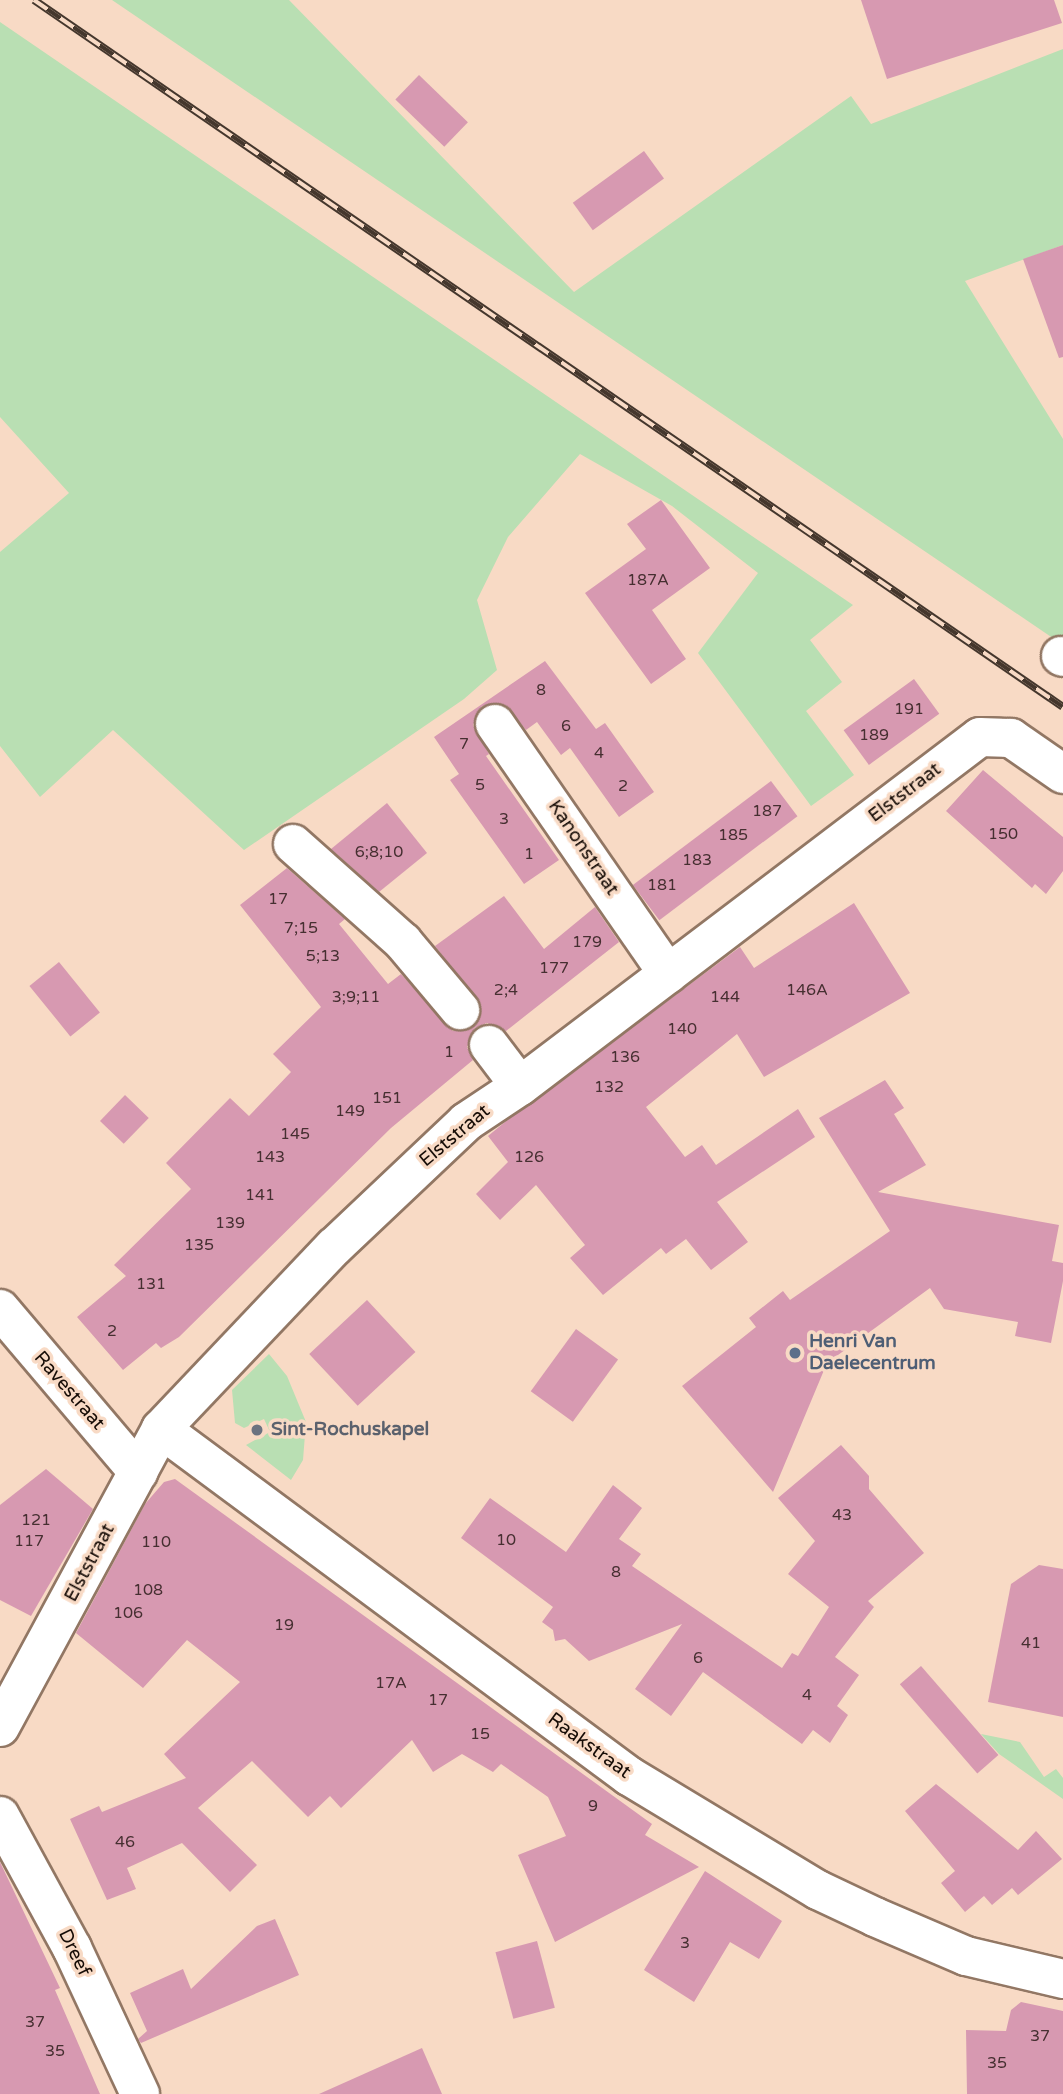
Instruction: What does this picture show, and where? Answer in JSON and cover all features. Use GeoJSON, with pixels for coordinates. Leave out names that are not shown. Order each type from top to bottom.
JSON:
{"type":"FeatureCollection","features":[{"type":"Feature","properties":{"kind":"street","name":"Kanonstraat"},"geometry":{"type":"LineString","coordinates":[[495,724],[668,974]]}},
{"type":"Feature","properties":{"kind":"street","name":"Elststraat"},"geometry":{"type":"LineString","coordinates":[[0,1727],[161,1429],[334,1247],[466,1122],[520,1086],[980,737],[1011,738],[1063,774]]}},
{"type":"Feature","properties":{"kind":"street"},"geometry":{"type":"LineString","coordinates":[[293,844],[403,942],[460,1010]]}},
{"type":"Feature","properties":{"kind":"street"},"geometry":{"type":"LineString","coordinates":[[489,1045],[520,1086]]}},
{"type":"Feature","properties":{"kind":"street","name":"Ravestraat"},"geometry":{"type":"LineString","coordinates":[[0,1309],[138,1472]]}},
{"type":"Feature","properties":{"kind":"street","name":"Raakstraat"},"geometry":{"type":"LineString","coordinates":[[161,1429],[629,1776],[818,1890],[875,1917],[965,1956],[1063,1979]]}},
{"type":"Feature","properties":{"kind":"street","name":"Dreef"},"geometry":{"type":"LineString","coordinates":[[0,1816],[72,1948],[140,2094]]}},
{"type":"Feature","properties":{"kind":"green space"},"geometry":{"type":"Polygon","coordinates":[[[112,0],[289,0],[574,292],[851,96],[871,124],[1063,49],[1063,245],[965,281],[1063,439],[1063,645],[112,0]]]}},
{"type":"Feature","properties":{"kind":"green space"},"geometry":{"type":"Polygon","coordinates":[[[0,22],[853,605],[810,640],[842,682],[806,711],[854,775],[811,806],[698,653],[758,573],[672,506],[580,454],[508,537],[477,600],[497,670],[464,699],[244,850],[113,730],[40,797],[0,746],[0,552],[69,493],[0,417],[0,22]]]}},
{"type":"Feature","properties":{"kind":"green space"},"geometry":{"type":"Polygon","coordinates":[[[269,1354],[287,1376],[306,1422],[303,1460],[291,1480],[246,1445],[270,1432],[264,1419],[244,1428],[235,1423],[232,1390],[269,1354]]]}},
{"type":"Feature","properties":{"kind":"green space"},"geometry":{"type":"Polygon","coordinates":[[[981,1734],[1020,1742],[1044,1777],[1056,1769],[1063,1778],[1063,1799],[999,1754],[981,1734]]]}},
{"type":"Feature","properties":{"kind":"building"},"geometry":{"type":"Polygon","coordinates":[[[861,0],[1054,0],[1062,23],[887,79],[861,0]]]}},
{"type":"Feature","properties":{"kind":"building"},"geometry":{"type":"Polygon","coordinates":[[[419,75],[468,122],[444,147],[395,99],[419,75]]]}},
{"type":"Feature","properties":{"kind":"building"},"geometry":{"type":"Polygon","coordinates":[[[644,151],[664,179],[593,230],[573,203],[644,151]]]}},
{"type":"Feature","properties":{"kind":"building"},"geometry":{"type":"Polygon","coordinates":[[[1063,245],[1063,357],[1059,358],[1023,259],[1063,245]]]}},
{"type":"Feature","properties":{"kind":"building"},"geometry":{"type":"Polygon","coordinates":[[[661,500],[710,568],[652,610],[686,659],[651,684],[585,593],[646,549],[627,524],[661,500]]]}},
{"type":"Feature","properties":{"kind":"building"},"geometry":{"type":"Polygon","coordinates":[[[545,661],[596,729],[605,723],[654,792],[619,817],[570,748],[561,755],[537,722],[526,730],[505,705],[482,706],[473,725],[489,754],[486,756],[559,860],[524,884],[450,780],[459,774],[434,737],[545,661]]]}},
{"type":"Feature","properties":{"kind":"building"},"geometry":{"type":"Polygon","coordinates":[[[914,679],[939,714],[869,765],[844,730],[914,679]]]}},
{"type":"Feature","properties":{"kind":"building"},"geometry":{"type":"Polygon","coordinates":[[[983,770],[1063,837],[1063,871],[1046,894],[1035,884],[1032,888],[946,811],[983,770]]]}},
{"type":"Feature","properties":{"kind":"building"},"geometry":{"type":"Polygon","coordinates":[[[771,781],[797,816],[659,920],[633,885],[771,781]]]}},
{"type":"Feature","properties":{"kind":"building"},"geometry":{"type":"Polygon","coordinates":[[[387,803],[427,853],[379,892],[331,849],[387,803]]]}},
{"type":"Feature","properties":{"kind":"building"},"geometry":{"type":"Polygon","coordinates":[[[287,868],[345,919],[339,924],[388,984],[401,974],[453,1031],[475,1026],[481,1006],[435,946],[504,896],[544,949],[595,907],[619,942],[506,1031],[487,1023],[475,1028],[467,1047],[473,1060],[391,1128],[179,1337],[161,1348],[156,1343],[123,1370],[77,1317],[126,1276],[114,1265],[191,1189],[166,1163],[230,1098],[249,1116],[291,1072],[273,1054],[321,1007],[240,905],[287,868]]]}},
{"type":"Feature","properties":{"kind":"building"},"geometry":{"type":"Polygon","coordinates":[[[854,903],[910,993],[764,1077],[737,1034],[646,1107],[685,1157],[702,1145],[716,1165],[798,1109],[815,1137],[717,1202],[748,1242],[711,1270],[686,1239],[666,1254],[661,1248],[603,1295],[570,1258],[585,1245],[536,1185],[500,1220],[476,1194],[508,1162],[488,1136],[505,1122],[740,947],[754,968],[854,903]]]}},
{"type":"Feature","properties":{"kind":"building"},"geometry":{"type":"Polygon","coordinates":[[[59,962],[100,1013],[70,1036],[29,986],[59,962]]]}},
{"type":"Feature","properties":{"kind":"building","name":"Henri Van Daelecentrum"},"geometry":{"type":"Polygon","coordinates":[[[885,1080],[904,1108],[894,1114],[926,1165],[878,1192],[1059,1225],[1052,1261],[1063,1263],[1063,1281],[1051,1343],[1015,1336],[1018,1322],[944,1309],[930,1288],[827,1363],[773,1492],[682,1386],[756,1327],[749,1318],[783,1291],[790,1300],[890,1231],[819,1118],[885,1080]]]}},
{"type":"Feature","properties":{"kind":"building"},"geometry":{"type":"Polygon","coordinates":[[[125,1095],[149,1118],[124,1144],[100,1121],[125,1095]]]}},
{"type":"Feature","properties":{"kind":"building"},"geometry":{"type":"Polygon","coordinates":[[[367,1300],[415,1352],[358,1406],[309,1354],[367,1300]]]}},
{"type":"Feature","properties":{"kind":"building"},"geometry":{"type":"Polygon","coordinates":[[[576,1329],[618,1360],[573,1422],[531,1391],[576,1329]]]}},
{"type":"Feature","properties":{"kind":"building"},"geometry":{"type":"Polygon","coordinates":[[[841,1445],[869,1476],[869,1489],[924,1553],[868,1601],[874,1607],[835,1657],[859,1675],[837,1706],[848,1715],[830,1743],[813,1730],[802,1744],[703,1672],[671,1716],[635,1689],[682,1624],[589,1661],[565,1639],[555,1641],[553,1630],[542,1622],[553,1607],[461,1538],[490,1498],[566,1552],[613,1485],[642,1508],[619,1539],[641,1554],[632,1566],[782,1668],[792,1653],[798,1656],[829,1607],[788,1574],[815,1541],[778,1498],[841,1445]]]}},
{"type":"Feature","properties":{"kind":"building"},"geometry":{"type":"Polygon","coordinates":[[[46,1469],[93,1509],[31,1616],[0,1600],[0,1505],[46,1469]]]}},
{"type":"Feature","properties":{"kind":"building"},"geometry":{"type":"Polygon","coordinates":[[[175,1479],[652,1824],[645,1835],[699,1867],[555,1942],[518,1855],[566,1836],[548,1797],[501,1764],[493,1772],[462,1754],[433,1772],[412,1740],[341,1808],[330,1796],[308,1817],[252,1761],[198,1808],[257,1865],[230,1892],[182,1843],[127,1868],[136,1889],[107,1900],[70,1819],[99,1806],[102,1812],[186,1778],[164,1754],[240,1682],[187,1640],[143,1688],[76,1633],[145,1504],[164,1482],[175,1479]]]}},
{"type":"Feature","properties":{"kind":"building"},"geometry":{"type":"Polygon","coordinates":[[[1039,1565],[1063,1569],[1063,1717],[988,1702],[1011,1584],[1039,1565]]]}},
{"type":"Feature","properties":{"kind":"building"},"geometry":{"type":"Polygon","coordinates":[[[921,1666],[998,1755],[977,1773],[900,1684],[921,1666]]]}},
{"type":"Feature","properties":{"kind":"building"},"geometry":{"type":"Polygon","coordinates":[[[936,1784],[1018,1850],[1036,1831],[1062,1859],[1018,1895],[1012,1888],[992,1905],[984,1896],[965,1912],[941,1883],[955,1871],[905,1811],[936,1784]]]}},
{"type":"Feature","properties":{"kind":"building"},"geometry":{"type":"Polygon","coordinates":[[[0,1862],[60,1988],[55,1990],[100,2094],[0,2094],[0,1862]]]}},
{"type":"Feature","properties":{"kind":"building"},"geometry":{"type":"Polygon","coordinates":[[[705,1871],[782,1921],[759,1959],[730,1942],[694,2002],[644,1970],[705,1871]]]}},
{"type":"Feature","properties":{"kind":"building"},"geometry":{"type":"Polygon","coordinates":[[[275,1919],[299,1975],[141,2043],[138,2039],[147,2031],[130,1993],[183,1969],[191,1989],[257,1926],[275,1919]]]}},
{"type":"Feature","properties":{"kind":"building"},"geometry":{"type":"Polygon","coordinates":[[[537,1941],[555,2008],[513,2019],[495,1952],[537,1941]]]}},
{"type":"Feature","properties":{"kind":"building"},"geometry":{"type":"Polygon","coordinates":[[[1021,2002],[1063,2011],[1063,2094],[967,2094],[966,2030],[1006,2031],[1011,2010],[1021,2002]]]}},
{"type":"Feature","properties":{"kind":"building"},"geometry":{"type":"Polygon","coordinates":[[[422,2048],[442,2094],[319,2094],[422,2048]]]}},
{"type":"Feature","properties":{"kind":"railway"},"geometry":{"type":"LineString","coordinates":[[34,0],[1063,707]]}},
{"type":"Feature","properties":{"kind":"place","name":"Henri Van Daelecentrum"},"geometry":{"type":"Point","coordinates":[795,1353]}},
{"type":"Feature","properties":{"kind":"place","name":"Sint-Rochuskapel"},"geometry":{"type":"Point","coordinates":[257,1430]}}]}
